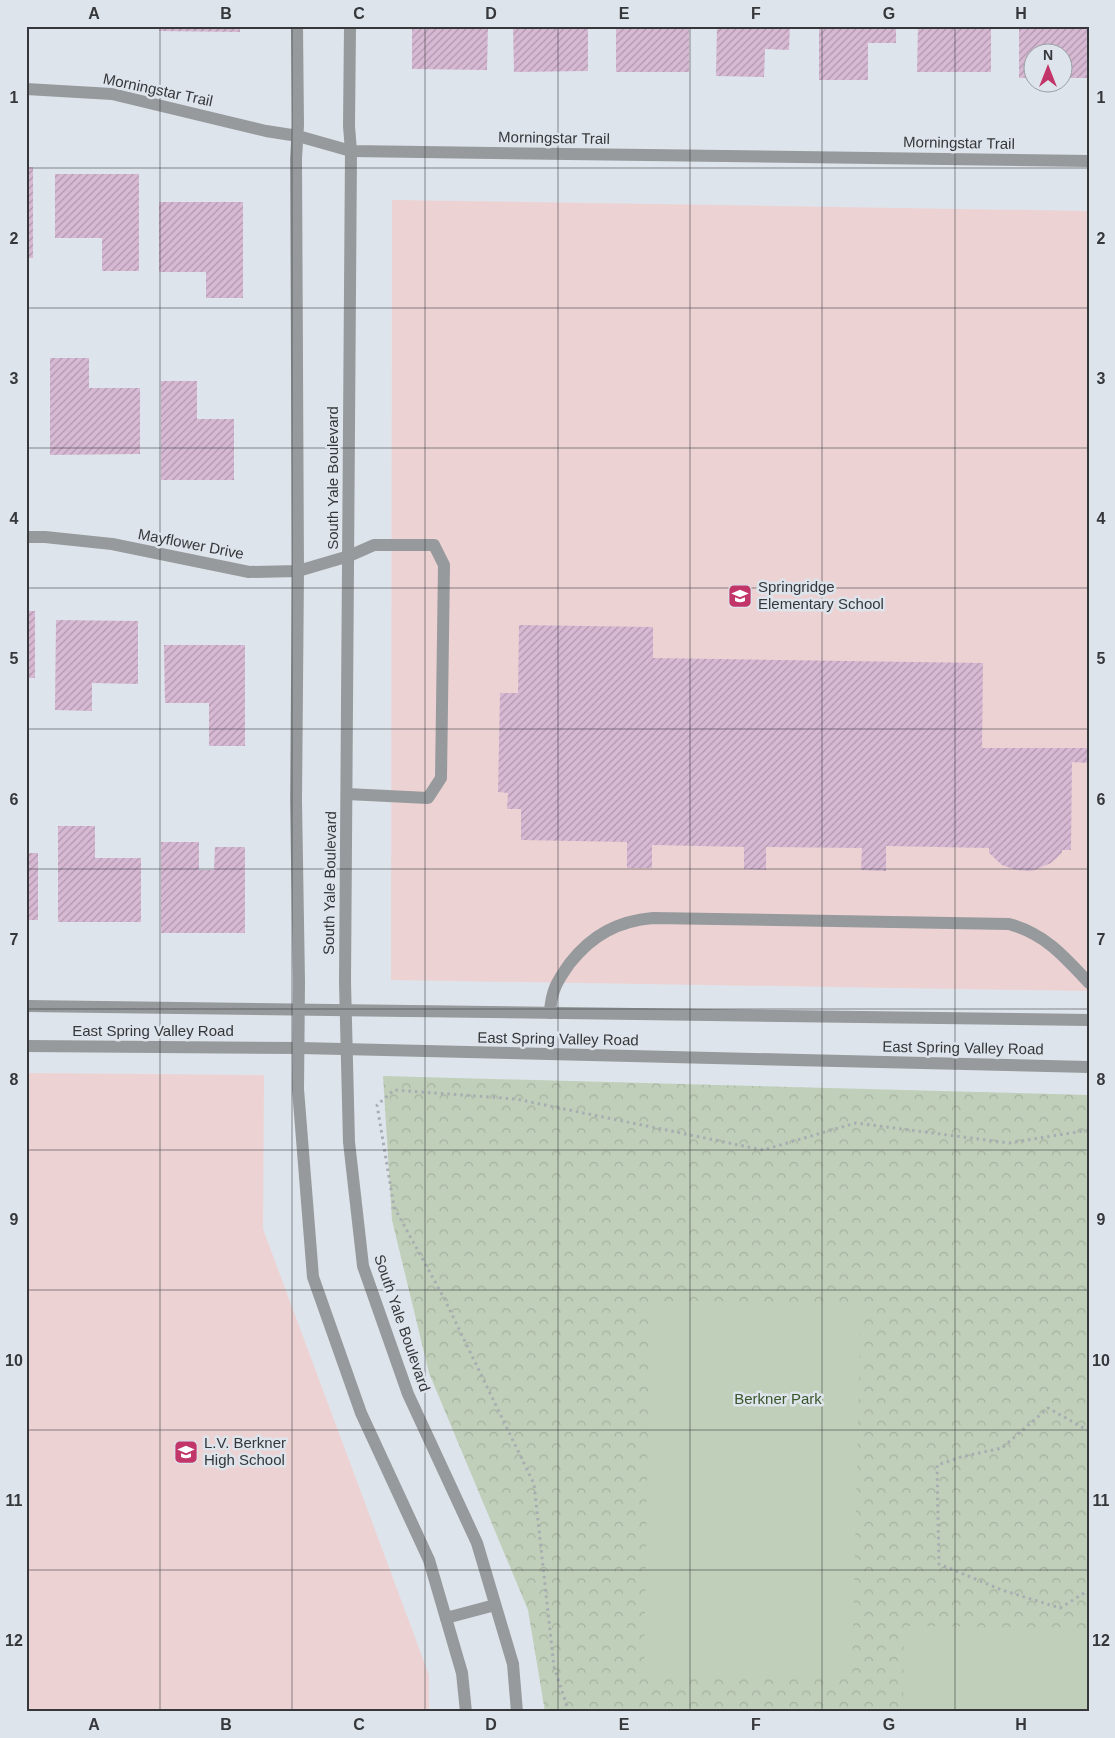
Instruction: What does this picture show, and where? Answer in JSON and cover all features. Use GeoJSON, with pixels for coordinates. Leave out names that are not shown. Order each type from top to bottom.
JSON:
{"type":"FeatureCollection","features":[{"type":"Feature","properties":{"kind":"street","name":"South Yale Boulevard"},"geometry":{"type":"LineString","coordinates":[[297,26],[298,571],[296,801],[300,1048],[298,1089],[313,1277],[360,1413],[429,1560],[462,1673],[466,1712]]}},
{"type":"Feature","properties":{"kind":"street","name":"South Yale Boulevard"},"geometry":{"type":"LineString","coordinates":[[350,26],[349,126],[351,151],[346,1010],[349,1142],[363,1266],[408,1394],[477,1543],[513,1664],[517,1712]]}},
{"type":"Feature","properties":{"kind":"street","name":"Morningstar Trail"},"geometry":{"type":"LineString","coordinates":[[26,89],[112,94],[266,131],[298,136],[351,151],[1089,161]]}},
{"type":"Feature","properties":{"kind":"street","name":"Mayflower Drive"},"geometry":{"type":"LineString","coordinates":[[26,537],[45,537],[112,544],[249,572],[298,571],[349,556],[374,545],[434,546],[444,565],[441,778],[428,798],[347,794]]}},
{"type":"Feature","properties":{"kind":"street"},"geometry":{"type":"LineString","coordinates":[[550,1013],[552,993],[555,986],[586,945],[600,934],[616,926],[632,920],[653,918],[1009,924],[1030,931],[1045,940],[1089,983]]}},
{"type":"Feature","properties":{"kind":"street","name":"East Spring Valley Road"},"geometry":{"type":"LineString","coordinates":[[26,1006],[1089,1020]]}},
{"type":"Feature","properties":{"kind":"street","name":"East Spring Valley Road"},"geometry":{"type":"LineString","coordinates":[[26,1046],[300,1048],[1089,1067]]}},
{"type":"Feature","properties":{"kind":"street"},"geometry":{"type":"LineString","coordinates":[[446,1618],[495,1605]]}},
{"type":"Feature","properties":{"kind":"path"},"geometry":{"type":"LineString","coordinates":[[569,1712],[554,1667],[534,1484],[445,1300],[394,1207],[377,1105],[394,1090],[516,1099],[763,1150],[856,1123],[1009,1143],[1089,1130]]}},
{"type":"Feature","properties":{"kind":"path"},"geometry":{"type":"LineString","coordinates":[[1089,1430],[1048,1408],[1002,1448],[937,1464],[939,1564],[1002,1590],[1060,1608],[1089,1590]]}},
{"type":"Feature","properties":{"kind":"shaded area","name":"Springridge Elementary School"},"geometry":{"type":"Polygon","coordinates":[[[392,200],[1089,211],[1089,991],[391,980],[392,200]]]}},
{"type":"Feature","properties":{"kind":"shaded area","name":"L.V. Berkner High School"},"geometry":{"type":"Polygon","coordinates":[[[26,1073],[264,1075],[263,1229],[429,1675],[429,1712],[26,1712],[26,1073]]]}},
{"type":"Feature","properties":{"kind":"green space","name":"Berkner Park"},"geometry":{"type":"Polygon","coordinates":[[[383,1076],[1089,1095],[1089,1712],[545,1712],[528,1610],[429,1373],[392,1220],[383,1076]]]}},
{"type":"Feature","properties":{"kind":"green space"},"geometry":{"type":"Polygon","coordinates":[[[650,1301],[861,1303],[852,1677],[644,1674],[650,1301]]]}},
{"type":"Feature","properties":{"kind":"green space"},"geometry":{"type":"Polygon","coordinates":[[[904,1626],[1089,1628],[1089,1712],[903,1712],[904,1626]]]}},
{"type":"Feature","properties":{"kind":"building"},"geometry":{"type":"Polygon","coordinates":[[[159,26],[240,26],[240,32],[159,31],[159,26]]]}},
{"type":"Feature","properties":{"kind":"building"},"geometry":{"type":"Polygon","coordinates":[[[412,26],[488,26],[487,70],[412,69],[412,26]]]}},
{"type":"Feature","properties":{"kind":"building"},"geometry":{"type":"Polygon","coordinates":[[[513,26],[588,26],[588,71],[514,72],[513,26]]]}},
{"type":"Feature","properties":{"kind":"building"},"geometry":{"type":"Polygon","coordinates":[[[616,26],[689,26],[689,72],[616,72],[616,26]]]}},
{"type":"Feature","properties":{"kind":"building"},"geometry":{"type":"Polygon","coordinates":[[[717,26],[790,26],[789,50],[765,49],[764,77],[716,76],[717,26]]]}},
{"type":"Feature","properties":{"kind":"building"},"geometry":{"type":"Polygon","coordinates":[[[819,26],[896,26],[896,43],[868,43],[868,80],[819,80],[819,26]]]}},
{"type":"Feature","properties":{"kind":"building"},"geometry":{"type":"Polygon","coordinates":[[[918,26],[991,26],[991,72],[917,72],[918,26]]]}},
{"type":"Feature","properties":{"kind":"building"},"geometry":{"type":"Polygon","coordinates":[[[1019,26],[1089,26],[1089,78],[1072,78],[1072,42],[1022,42],[1022,78],[1019,78],[1019,26]]]}},
{"type":"Feature","properties":{"kind":"building"},"geometry":{"type":"Polygon","coordinates":[[[26,167],[33,167],[33,258],[26,258],[26,167]]]}},
{"type":"Feature","properties":{"kind":"building"},"geometry":{"type":"Polygon","coordinates":[[[55,174],[139,174],[139,271],[102,271],[102,238],[55,238],[55,174]]]}},
{"type":"Feature","properties":{"kind":"building"},"geometry":{"type":"Polygon","coordinates":[[[159,202],[243,202],[243,298],[206,298],[206,272],[159,272],[159,202]]]}},
{"type":"Feature","properties":{"kind":"building"},"geometry":{"type":"Polygon","coordinates":[[[50,358],[89,358],[89,388],[140,388],[140,454],[50,455],[50,358]]]}},
{"type":"Feature","properties":{"kind":"building"},"geometry":{"type":"Polygon","coordinates":[[[161,381],[197,381],[197,419],[234,419],[234,480],[161,480],[161,381]]]}},
{"type":"Feature","properties":{"kind":"building"},"geometry":{"type":"Polygon","coordinates":[[[26,611],[35,611],[35,678],[26,678],[26,611]]]}},
{"type":"Feature","properties":{"kind":"building"},"geometry":{"type":"Polygon","coordinates":[[[56,620],[138,621],[138,684],[92,683],[92,711],[55,710],[56,620]]]}},
{"type":"Feature","properties":{"kind":"building"},"geometry":{"type":"Polygon","coordinates":[[[519,625],[653,627],[653,658],[983,663],[982,748],[1088,748],[1088,763],[1072,762],[1071,850],[1062,850],[1062,853],[1051,863],[1032,871],[1016,870],[1002,865],[989,853],[989,848],[886,846],[886,871],[861,870],[862,848],[766,847],[766,870],[744,869],[744,847],[652,845],[652,868],[627,868],[627,842],[521,840],[521,809],[507,809],[508,793],[498,792],[500,693],[518,693],[519,625]]]}},
{"type":"Feature","properties":{"kind":"building"},"geometry":{"type":"Polygon","coordinates":[[[164,645],[245,645],[245,746],[209,746],[209,703],[165,703],[164,645]]]}},
{"type":"Feature","properties":{"kind":"building"},"geometry":{"type":"Polygon","coordinates":[[[58,826],[95,826],[95,858],[141,858],[141,922],[58,922],[58,826]]]}},
{"type":"Feature","properties":{"kind":"building"},"geometry":{"type":"Polygon","coordinates":[[[161,842],[199,842],[199,870],[214,870],[215,847],[245,847],[245,933],[161,933],[161,842]]]}},
{"type":"Feature","properties":{"kind":"building"},"geometry":{"type":"Polygon","coordinates":[[[26,853],[38,853],[38,920],[26,920],[26,853]]]}},
{"type":"Feature","properties":{"kind":"place","name":"Springridge Elementary School"},"geometry":{"type":"Point","coordinates":[740,596]}},
{"type":"Feature","properties":{"kind":"place","name":"L.V. Berkner High School"},"geometry":{"type":"Point","coordinates":[186,1452]}}]}
